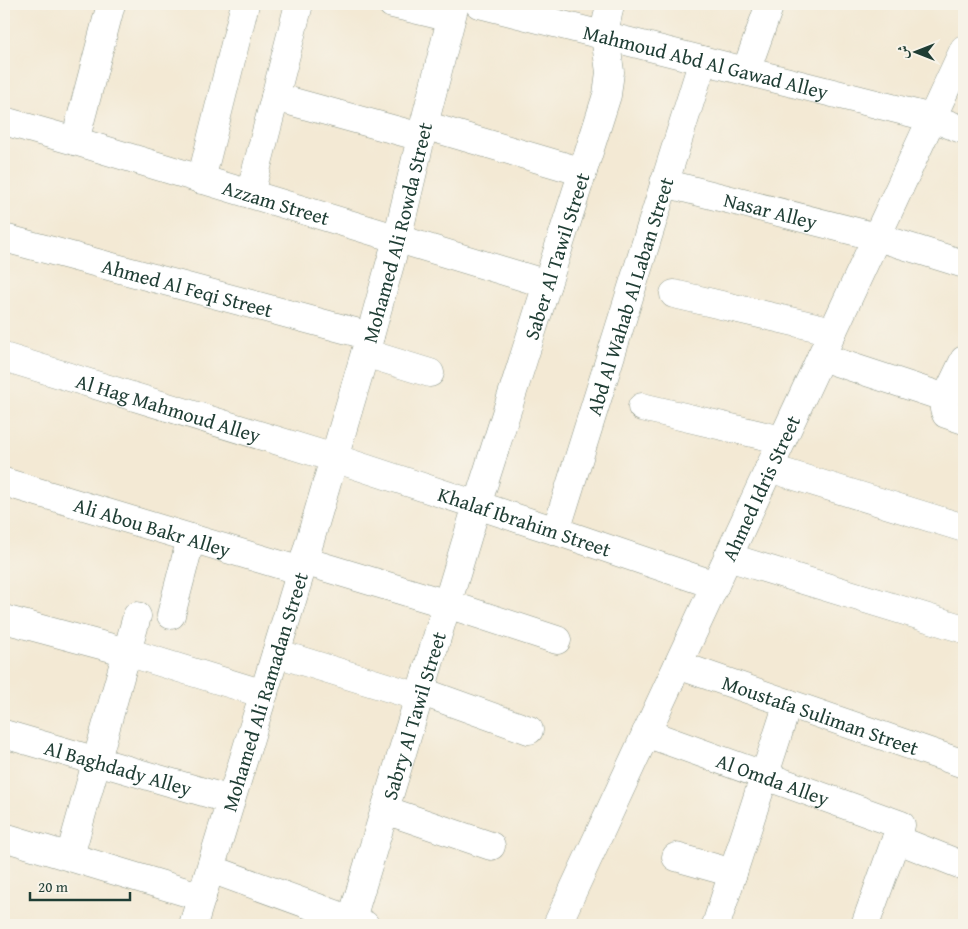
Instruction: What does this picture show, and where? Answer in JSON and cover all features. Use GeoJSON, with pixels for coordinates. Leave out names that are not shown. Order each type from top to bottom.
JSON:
{"type":"FeatureCollection","features":[{"type":"Feature","properties":{"kind":"street"},"geometry":{"type":"LineString","coordinates":[[75,141],[111,4]]}},
{"type":"Feature","properties":{"kind":"street"},"geometry":{"type":"LineString","coordinates":[[201,180],[245,4]]}},
{"type":"Feature","properties":{"kind":"street"},"geometry":{"type":"LineString","coordinates":[[250,194],[299,4]]}},
{"type":"Feature","properties":{"kind":"street"},"geometry":{"type":"LineString","coordinates":[[392,4],[453,11]]}},
{"type":"Feature","properties":{"kind":"street","name":"Mahmoud Abd Al Gawad Alley"},"geometry":{"type":"LineString","coordinates":[[479,4],[932,118],[964,130]]}},
{"type":"Feature","properties":{"kind":"street","name":"Saber Al Tawil Street"},"geometry":{"type":"LineString","coordinates":[[476,506],[607,95],[610,72],[606,24],[610,4]]}},
{"type":"Feature","properties":{"kind":"street"},"geometry":{"type":"LineString","coordinates":[[746,71],[770,4]]}},
{"type":"Feature","properties":{"kind":"street","name":"Mohamed Ali Rowda Street"},"geometry":{"type":"LineString","coordinates":[[334,458],[397,239],[453,11]]}},
{"type":"Feature","properties":{"kind":"street","name":"Ahmed Idris Street"},"geometry":{"type":"LineString","coordinates":[[562,924],[646,733],[964,49]]}},
{"type":"Feature","properties":{"kind":"street","name":"Abd Al Wahab Al Laban Street"},"geometry":{"type":"LineString","coordinates":[[556,531],[703,60]]}},
{"type":"Feature","properties":{"kind":"street"},"geometry":{"type":"LineString","coordinates":[[275,98],[422,131],[583,172]]}},
{"type":"Feature","properties":{"kind":"street","name":"Azzam Street"},"geometry":{"type":"LineString","coordinates":[[4,121],[547,284]]}},
{"type":"Feature","properties":{"kind":"street","name":"Nasar Alley"},"geometry":{"type":"LineString","coordinates":[[664,183],[877,237],[964,264]]}},
{"type":"Feature","properties":{"kind":"street","name":"Ahmed Al Feqi Street"},"geometry":{"type":"LineString","coordinates":[[4,238],[368,344],[430,373]]}},
{"type":"Feature","properties":{"kind":"street"},"geometry":{"type":"LineString","coordinates":[[674,294],[833,331]]}},
{"type":"Feature","properties":{"kind":"street","name":"Al Hag Mahmoud Alley"},"geometry":{"type":"LineString","coordinates":[[4,357],[334,458]]}},
{"type":"Feature","properties":{"kind":"street"},"geometry":{"type":"LineString","coordinates":[[821,357],[944,397],[946,414],[964,420]]}},
{"type":"Feature","properties":{"kind":"street"},"geometry":{"type":"LineString","coordinates":[[944,402],[964,360]]}},
{"type":"Feature","properties":{"kind":"street"},"geometry":{"type":"LineString","coordinates":[[642,407],[782,440]]}},
{"type":"Feature","properties":{"kind":"street","name":"Khalaf Ibrahim Street"},"geometry":{"type":"LineString","coordinates":[[334,458],[715,585]]}},
{"type":"Feature","properties":{"kind":"street","name":"Mohamed Ali Ramadan Street"},"geometry":{"type":"LineString","coordinates":[[193,925],[303,566],[334,458]]}},
{"type":"Feature","properties":{"kind":"street"},"geometry":{"type":"LineString","coordinates":[[769,468],[964,528]]}},
{"type":"Feature","properties":{"kind":"street","name":"Ali Abou Bakr Alley"},"geometry":{"type":"LineString","coordinates":[[4,482],[191,538],[447,604],[557,640]]}},
{"type":"Feature","properties":{"kind":"street","name":"Sabry Al Tawil Street"},"geometry":{"type":"LineString","coordinates":[[355,923],[385,810],[476,506]]}},
{"type":"Feature","properties":{"kind":"street"},"geometry":{"type":"LineString","coordinates":[[171,615],[191,538]]}},
{"type":"Feature","properties":{"kind":"street"},"geometry":{"type":"LineString","coordinates":[[728,557],[964,629]]}},
{"type":"Feature","properties":{"kind":"street"},"geometry":{"type":"LineString","coordinates":[[70,856],[137,616]]}},
{"type":"Feature","properties":{"kind":"street"},"geometry":{"type":"LineString","coordinates":[[4,619],[127,652],[264,694]]}},
{"type":"Feature","properties":{"kind":"street"},"geometry":{"type":"LineString","coordinates":[[276,653],[420,694],[529,730]]}},
{"type":"Feature","properties":{"kind":"street","name":"Moustafa Suliman Street"},"geometry":{"type":"LineString","coordinates":[[678,665],[964,764]]}},
{"type":"Feature","properties":{"kind":"street"},"geometry":{"type":"LineString","coordinates":[[716,925],[788,703]]}},
{"type":"Feature","properties":{"kind":"street","name":"Al Omda Alley"},"geometry":{"type":"LineString","coordinates":[[646,733],[765,776],[898,832],[964,866]]}},
{"type":"Feature","properties":{"kind":"street","name":"Al Baghdady Alley"},"geometry":{"type":"LineString","coordinates":[[4,734],[231,800]]}},
{"type":"Feature","properties":{"kind":"street"},"geometry":{"type":"LineString","coordinates":[[385,810],[491,846]]}},
{"type":"Feature","properties":{"kind":"street"},"geometry":{"type":"LineString","coordinates":[[865,925],[898,832]]}},
{"type":"Feature","properties":{"kind":"street"},"geometry":{"type":"LineString","coordinates":[[4,837],[202,897]]}},
{"type":"Feature","properties":{"kind":"street"},"geometry":{"type":"LineString","coordinates":[[676,857],[733,873]]}},
{"type":"Feature","properties":{"kind":"street"},"geometry":{"type":"LineString","coordinates":[[211,868],[355,923]]}}]}
